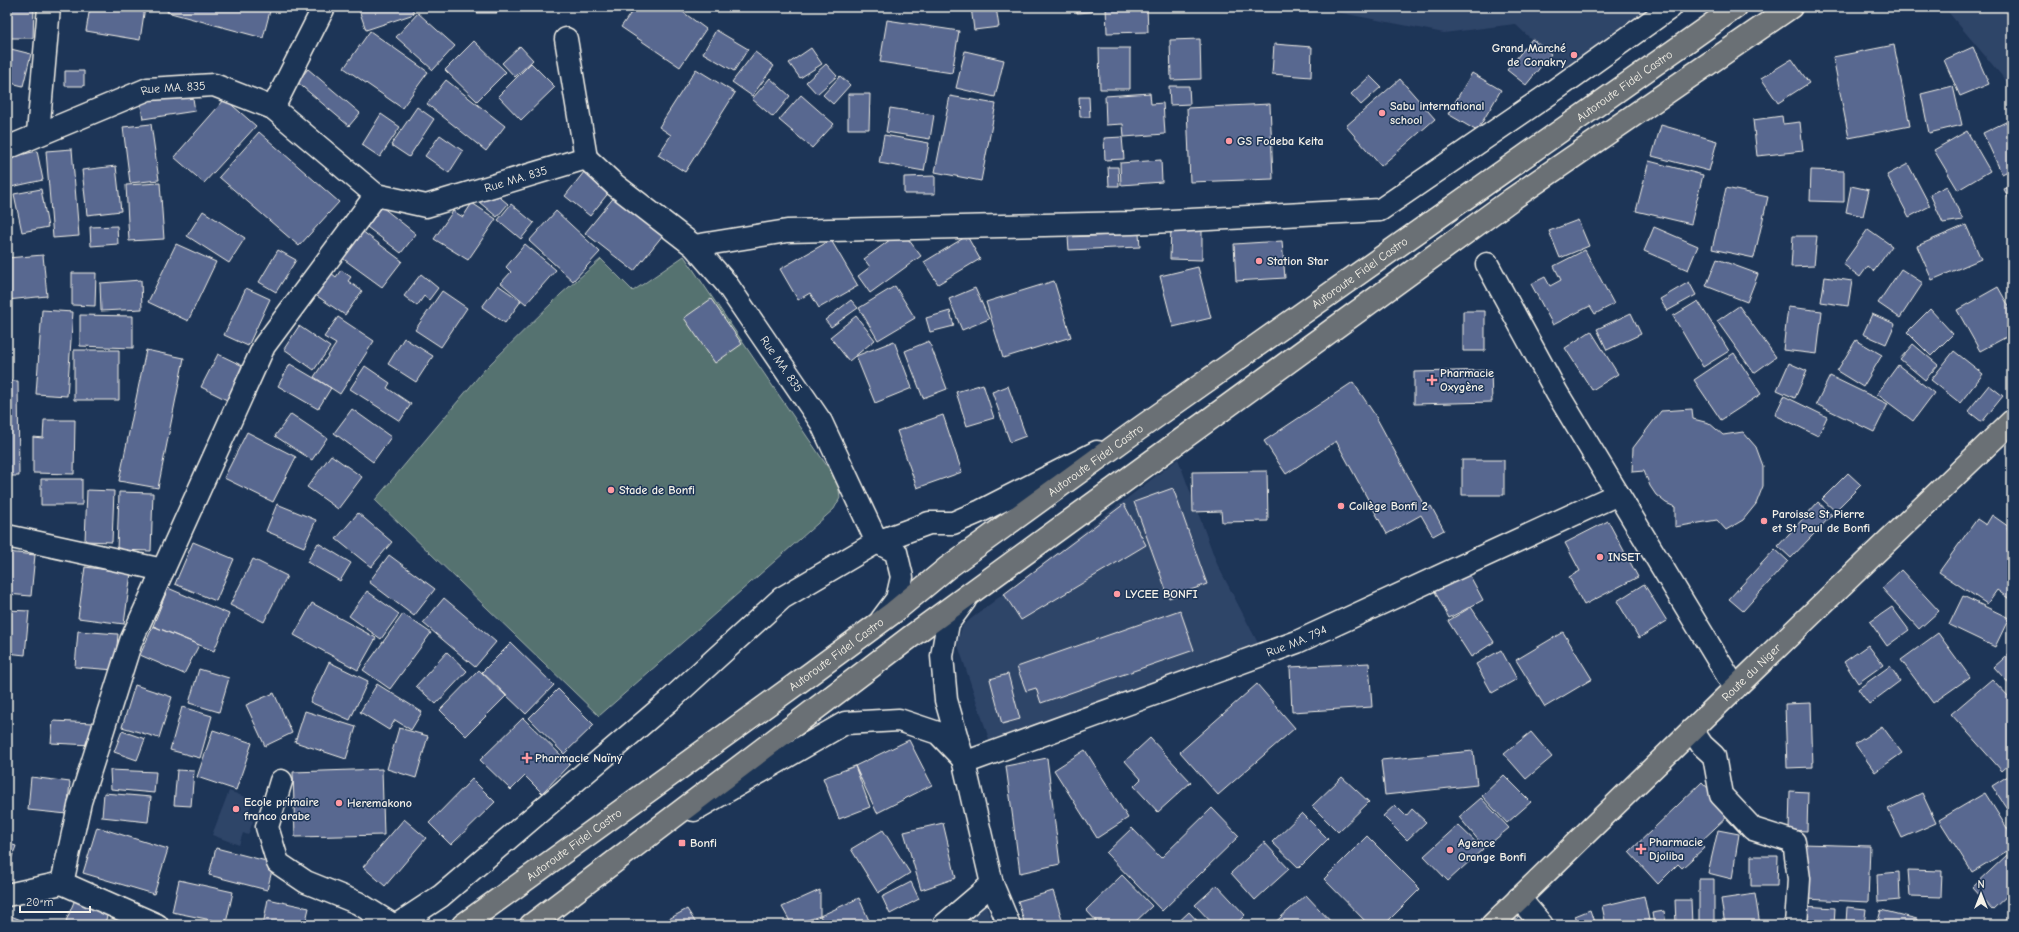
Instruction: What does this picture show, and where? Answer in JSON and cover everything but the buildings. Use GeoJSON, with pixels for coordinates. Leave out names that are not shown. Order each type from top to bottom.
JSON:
{"type":"FeatureCollection","features":[{"type":"Feature","properties":{"kind":"main road","name":"Autoroute Fidel Castro"},"geometry":{"type":"LineString","coordinates":[[463,925],[878,623],[947,568],[1133,433],[1736,7]]}},
{"type":"Feature","properties":{"kind":"main road"},"geometry":{"type":"LineString","coordinates":[[531,925],[969,594],[1506,203],[1791,7]]}},
{"type":"Feature","properties":{"kind":"main road","name":"Route du Niger"},"geometry":{"type":"LineString","coordinates":[[1492,925],[2012,421]]}},
{"type":"Feature","properties":{"kind":"street"},"geometry":{"type":"LineString","coordinates":[[38,133],[48,7]]}},
{"type":"Feature","properties":{"kind":"street"},"geometry":{"type":"LineString","coordinates":[[273,108],[324,7]]}},
{"type":"Feature","properties":{"kind":"street"},"geometry":{"type":"LineString","coordinates":[[694,246],[787,231],[1132,223],[1380,210],[1552,92],[1671,7]]}},
{"type":"Feature","properties":{"kind":"street"},"geometry":{"type":"LineString","coordinates":[[566,39],[586,158]]}},
{"type":"Feature","properties":{"kind":"street","name":"Rue MA. 835"},"geometry":{"type":"LineString","coordinates":[[7,148],[38,133],[148,88],[214,85],[273,108],[376,195],[426,206],[586,158],[615,185],[694,246],[726,283],[821,422],[877,542]]}},
{"type":"Feature","properties":{"kind":"street"},"geometry":{"type":"LineString","coordinates":[[62,883],[80,802],[131,641],[264,346],[376,195]]}},
{"type":"Feature","properties":{"kind":"street"},"geometry":{"type":"LineString","coordinates":[[1487,264],[1557,393],[1735,688]]}},
{"type":"Feature","properties":{"kind":"street"},"geometry":{"type":"LineString","coordinates":[[397,925],[441,896],[668,702],[782,598],[877,542],[929,523],[953,523],[974,514],[1133,433]]}},
{"type":"Feature","properties":{"kind":"street","name":"Rue MA. 794"},"geometry":{"type":"LineString","coordinates":[[964,761],[1297,642],[1618,494]]}},
{"type":"Feature","properties":{"kind":"street"},"geometry":{"type":"LineString","coordinates":[[7,536],[163,570]]}},
{"type":"Feature","properties":{"kind":"street"},"geometry":{"type":"LineString","coordinates":[[877,542],[896,552],[902,577],[897,599],[878,623]]}},
{"type":"Feature","properties":{"kind":"street"},"geometry":{"type":"LineString","coordinates":[[969,594],[948,623],[942,656],[946,700],[964,761],[992,884],[1009,925]]}},
{"type":"Feature","properties":{"kind":"street"},"geometry":{"type":"LineString","coordinates":[[642,840],[845,723],[899,720],[938,733],[964,761]]}},
{"type":"Feature","properties":{"kind":"street"},"geometry":{"type":"LineString","coordinates":[[1692,730],[1702,745],[1714,756],[1720,795],[1753,829],[1794,842],[1798,879],[1796,925]]}},
{"type":"Feature","properties":{"kind":"street"},"geometry":{"type":"LineString","coordinates":[[281,781],[267,827],[278,863],[306,882],[358,903],[393,925]]}},
{"type":"Feature","properties":{"kind":"street"},"geometry":{"type":"LineString","coordinates":[[7,895],[62,883],[157,925]]}},
{"type":"Feature","properties":{"kind":"street"},"geometry":{"type":"LineString","coordinates":[[944,925],[992,884]]}},
{"type":"Feature","properties":{"kind":"street"},"geometry":{"type":"LineString","coordinates":[[1519,898],[1542,925]]}},
{"type":"Feature","properties":{"kind":"shaded area","name":"Grand Marché de Conakry"},"geometry":{"type":"Polygon","coordinates":[[[1311,7],[1662,7],[1572,77],[1515,24],[1444,33],[1311,7]]]}},
{"type":"Feature","properties":{"kind":"shaded area"},"geometry":{"type":"Polygon","coordinates":[[[1944,7],[2012,7],[2012,88],[1944,7]]]}},
{"type":"Feature","properties":{"kind":"shaded area","name":"LYCEE BONFI"},"geometry":{"type":"Polygon","coordinates":[[[1178,459],[1217,564],[1260,647],[990,742],[957,642],[963,625],[1178,459]]]}},
{"type":"Feature","properties":{"kind":"shaded area","name":"Ecole primaire franco arabe"},"geometry":{"type":"Polygon","coordinates":[[[229,791],[253,800],[246,818],[253,821],[248,835],[243,833],[239,845],[212,835],[229,791]]]}},
{"type":"Feature","properties":{"kind":"shaded area"},"geometry":{"type":"Polygon","coordinates":[[[983,896],[993,925],[951,925],[983,896]]]}},
{"type":"Feature","properties":{"kind":"green space","name":"Stade de Bonfi"},"geometry":{"type":"Polygon","coordinates":[[[684,256],[838,482],[840,498],[834,509],[599,716],[375,500],[485,369],[561,294],[601,259],[633,291],[684,256]]]}},
{"type":"Feature","properties":{"kind":"place","name":"Grand Marché de Conakry"},"geometry":{"type":"Point","coordinates":[1574,55]}},
{"type":"Feature","properties":{"kind":"place","name":"Sabu international school"},"geometry":{"type":"Point","coordinates":[1382,113]}},
{"type":"Feature","properties":{"kind":"place","name":"GS Fodeba Keita"},"geometry":{"type":"Point","coordinates":[1229,141]}},
{"type":"Feature","properties":{"kind":"place","name":"Station Star"},"geometry":{"type":"Point","coordinates":[1259,261]}},
{"type":"Feature","properties":{"kind":"place","name":"Pharmacie Oxygène"},"geometry":{"type":"Point","coordinates":[1432,380]}},
{"type":"Feature","properties":{"kind":"place","name":"Stade de Bonfi"},"geometry":{"type":"Point","coordinates":[611,490]}},
{"type":"Feature","properties":{"kind":"place","name":"Collège Bonfi 2"},"geometry":{"type":"Point","coordinates":[1341,506]}},
{"type":"Feature","properties":{"kind":"place","name":"Paroisse St Pierre et St Paul de Bonfi"},"geometry":{"type":"Point","coordinates":[1764,521]}},
{"type":"Feature","properties":{"kind":"place","name":"INSET"},"geometry":{"type":"Point","coordinates":[1600,557]}},
{"type":"Feature","properties":{"kind":"place","name":"LYCEE BONFI"},"geometry":{"type":"Point","coordinates":[1117,594]}},
{"type":"Feature","properties":{"kind":"place","name":"Pharmacie Naïny"},"geometry":{"type":"Point","coordinates":[527,758]}},
{"type":"Feature","properties":{"kind":"place","name":"Heremakono"},"geometry":{"type":"Point","coordinates":[339,803]}},
{"type":"Feature","properties":{"kind":"place","name":"Ecole primaire franco arabe"},"geometry":{"type":"Point","coordinates":[236,809]}},
{"type":"Feature","properties":{"kind":"place","name":"Bonfi"},"geometry":{"type":"Point","coordinates":[682,843]}},
{"type":"Feature","properties":{"kind":"place","name":"Pharmacie Djoliba"},"geometry":{"type":"Point","coordinates":[1641,849]}},
{"type":"Feature","properties":{"kind":"place","name":"Agence Orange Bonfi"},"geometry":{"type":"Point","coordinates":[1450,850]}}]}
